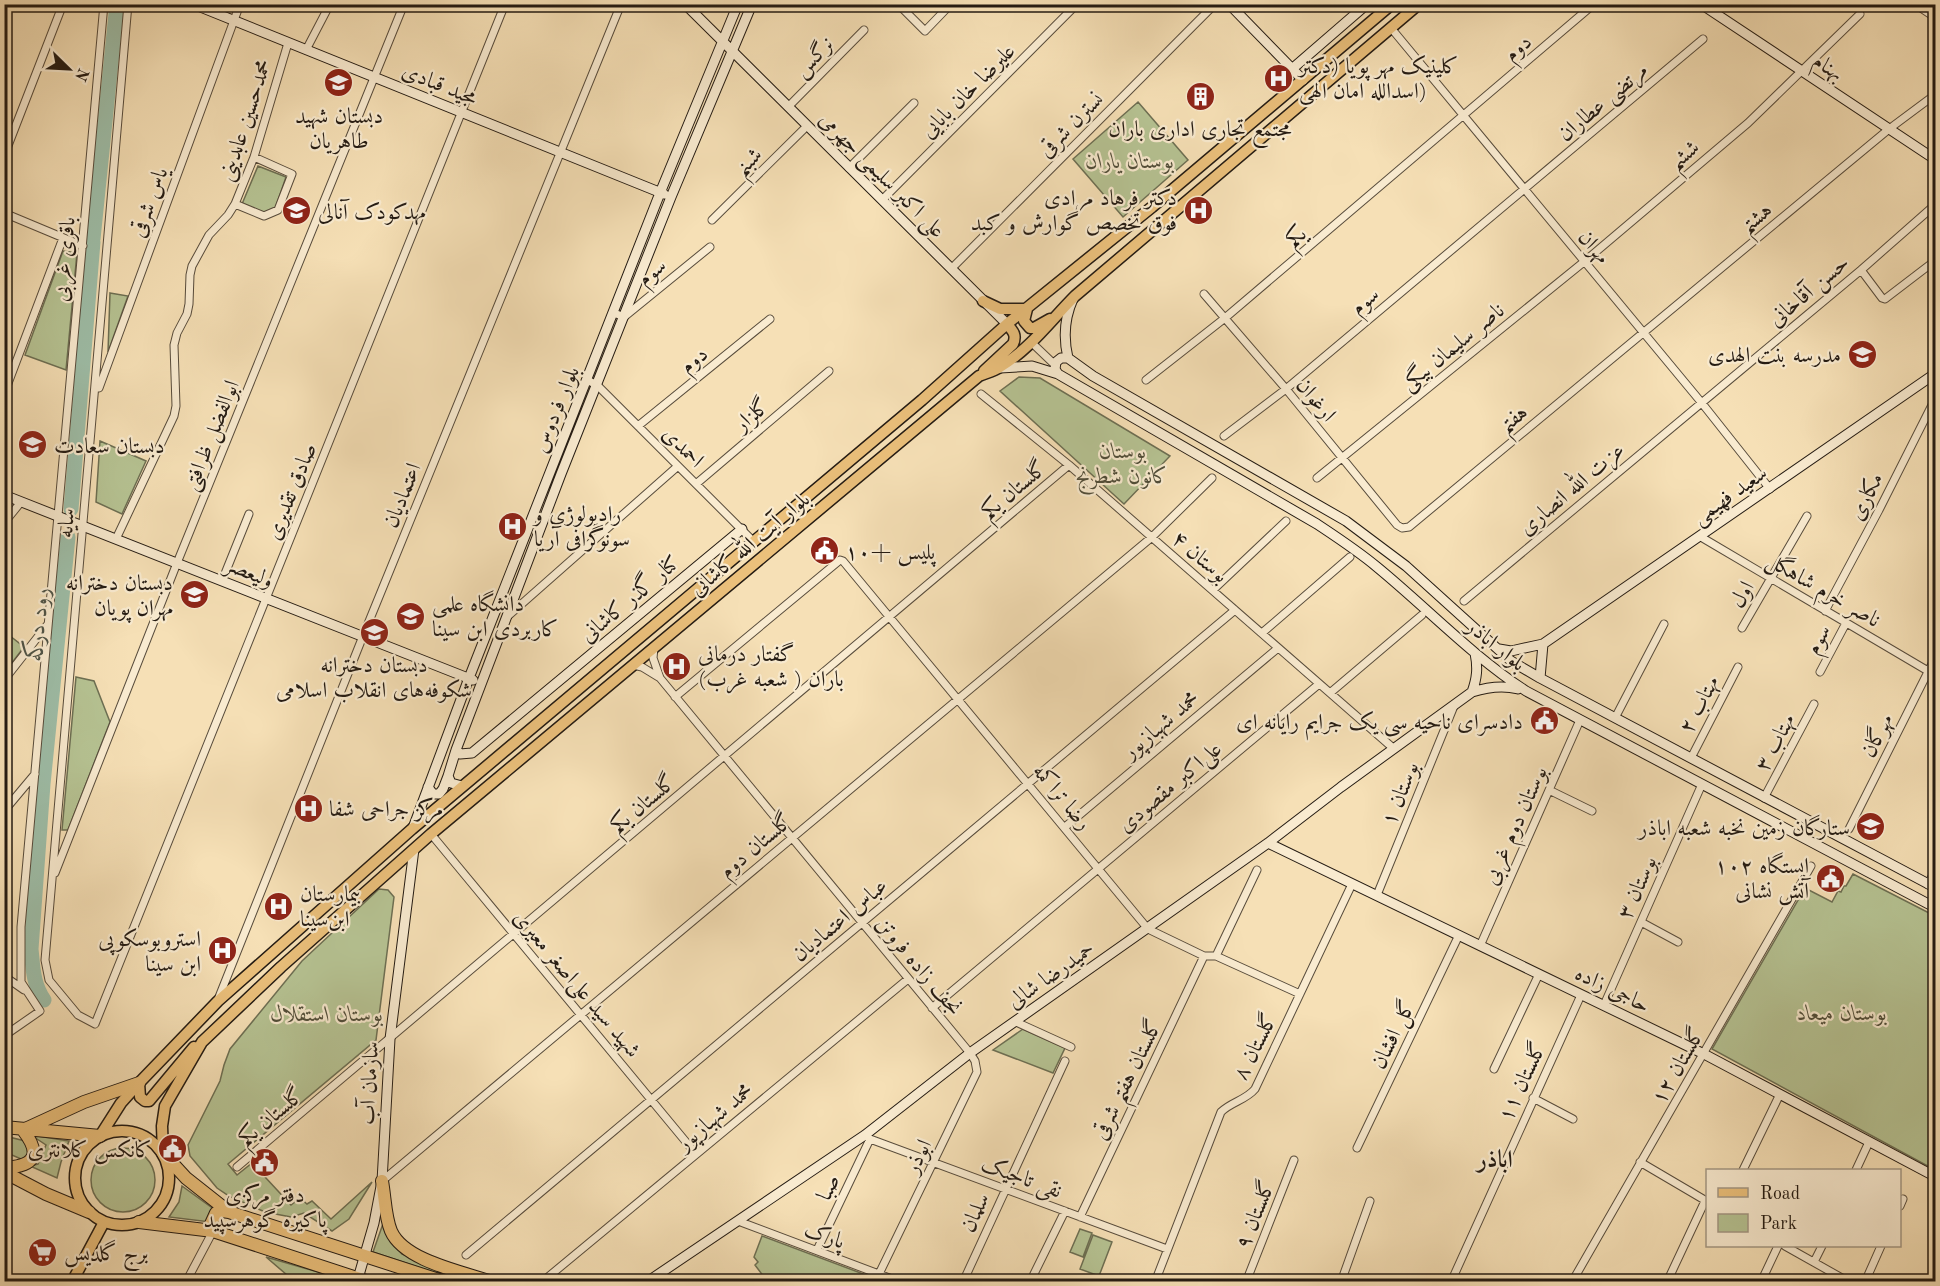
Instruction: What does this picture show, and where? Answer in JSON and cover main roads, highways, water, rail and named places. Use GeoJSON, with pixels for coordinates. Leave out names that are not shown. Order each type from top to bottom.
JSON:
{"type":"FeatureCollection","features":[{"type":"Feature","properties":{"kind":"highway"},"geometry":{"type":"LineString","coordinates":[[23,1130],[84,1102],[139,1083]]}},
{"type":"Feature","properties":{"kind":"highway"},"geometry":{"type":"LineString","coordinates":[[4,1127],[100,1136]]}},
{"type":"Feature","properties":{"kind":"highway"},"geometry":{"type":"LineString","coordinates":[[4,1170],[23,1166],[34,1155],[35,1148],[23,1130]]}},
{"type":"Feature","properties":{"kind":"highway"},"geometry":{"type":"LineString","coordinates":[[163,1153],[186,1178],[229,1212],[445,1281]]}},
{"type":"Feature","properties":{"kind":"highway"},"geometry":{"type":"LineString","coordinates":[[4,1170],[46,1194],[89,1212]]}},
{"type":"Feature","properties":{"kind":"highway"},"geometry":{"type":"LineString","coordinates":[[382,1181],[390,1229],[397,1242],[416,1256],[492,1281]]}},
{"type":"Feature","properties":{"kind":"highway"},"geometry":{"type":"LineString","coordinates":[[213,1230],[212,1224],[216,1213],[229,1212]]}},
{"type":"Feature","properties":{"kind":"highway"},"geometry":{"type":"LineString","coordinates":[[139,1222],[213,1230],[361,1280]]}},
{"type":"Feature","properties":{"kind":"main road","name":"مجید قبادی"},"geometry":{"type":"LineString","coordinates":[[194,4],[671,197]]}},
{"type":"Feature","properties":{"kind":"main road"},"geometry":{"type":"LineString","coordinates":[[685,4],[722,41]]}},
{"type":"Feature","properties":{"kind":"main road","name":"بلوار فردوس"},"geometry":{"type":"LineString","coordinates":[[412,829],[495,611],[660,193],[738,4]]}},
{"type":"Feature","properties":{"kind":"main road","name":"بلوار فردوس"},"geometry":{"type":"LineString","coordinates":[[448,776],[561,474],[671,197],[752,4]]}},
{"type":"Feature","properties":{"kind":"main road"},"geometry":{"type":"LineString","coordinates":[[1229,4],[1303,80]]}},
{"type":"Feature","properties":{"kind":"main road"},"geometry":{"type":"LineString","coordinates":[[1292,69],[1367,4]]}},
{"type":"Feature","properties":{"kind":"main road","name":"بلوار آیت الله کاشانی"},"geometry":{"type":"LineString","coordinates":[[100,1136],[121,1104],[139,1083],[218,1001],[412,829],[922,400],[1007,324],[1392,4]]}},
{"type":"Feature","properties":{"kind":"main road","name":"بلوار آیت الله کاشانی"},"geometry":{"type":"LineString","coordinates":[[163,1153],[162,1126],[165,1106],[202,1042],[281,967],[431,834],[979,376],[1000,368],[1031,342],[1075,296],[1419,4]]}},
{"type":"Feature","properties":{"kind":"main road","name":"بهنام"},"geometry":{"type":"LineString","coordinates":[[1702,5],[1892,128],[1935,160]]}},
{"type":"Feature","properties":{"kind":"main road","name":"علی اکبر سلیمی جهرمی"},"geometry":{"type":"LineString","coordinates":[[722,41],[1007,324]]}},
{"type":"Feature","properties":{"kind":"main road"},"geometry":{"type":"LineString","coordinates":[[1056,370],[1058,360],[1068,358],[1064,342],[1065,327],[1068,310],[1075,296]]}},
{"type":"Feature","properties":{"kind":"main road"},"geometry":{"type":"LineString","coordinates":[[983,301],[1000,309],[1027,309],[1024,321],[1028,327],[1034,328],[1053,318]]}},
{"type":"Feature","properties":{"kind":"main road"},"geometry":{"type":"LineString","coordinates":[[979,376],[1013,344],[1014,333],[1007,324]]}},
{"type":"Feature","properties":{"kind":"main road","name":"بلوار اباذر"},"geometry":{"type":"LineString","coordinates":[[1068,358],[1093,376],[1316,503],[1364,534],[1406,566],[1512,661],[1932,886]]}},
{"type":"Feature","properties":{"kind":"main road","name":"بلوار اباذر"},"geometry":{"type":"LineString","coordinates":[[1000,368],[1032,366],[1056,370],[1317,524],[1353,548],[1377,566],[1501,675],[1527,691],[1935,908]]}},
{"type":"Feature","properties":{"kind":"main road","name":"سعید فهیمی"},"geometry":{"type":"LineString","coordinates":[[1543,645],[1935,373]]}},
{"type":"Feature","properties":{"kind":"main road"},"geometry":{"type":"LineString","coordinates":[[551,470],[561,474]]}},
{"type":"Feature","properties":{"kind":"main road","name":"ولیعصر"},"geometry":{"type":"LineString","coordinates":[[4,495],[481,684]]}},
{"type":"Feature","properties":{"kind":"main road","name":"کنار گذر کاشانی"},"geometry":{"type":"LineString","coordinates":[[456,750],[460,754],[472,753],[742,529]]}},
{"type":"Feature","properties":{"kind":"main road"},"geometry":{"type":"LineString","coordinates":[[495,611],[507,616]]}},
{"type":"Feature","properties":{"kind":"main road"},"geometry":{"type":"LineString","coordinates":[[1497,648],[1511,651],[1543,645],[1540,678]]}},
{"type":"Feature","properties":{"kind":"main road"},"geometry":{"type":"LineString","coordinates":[[1472,692],[1477,673],[1475,653]]}},
{"type":"Feature","properties":{"kind":"main road"},"geometry":{"type":"LineString","coordinates":[[1472,692],[1490,687],[1508,686],[1527,691]]}},
{"type":"Feature","properties":{"kind":"main road","name":"حمیدرضا شالی"},"geometry":{"type":"LineString","coordinates":[[647,1281],[867,1137],[970,1053],[1268,843],[1472,692]]}},
{"type":"Feature","properties":{"kind":"main road"},"geometry":{"type":"LineString","coordinates":[[448,776],[451,783],[462,786]]}},
{"type":"Feature","properties":{"kind":"main road"},"geometry":{"type":"LineString","coordinates":[[428,787],[433,794],[439,794],[448,776]]}},
{"type":"Feature","properties":{"kind":"main road","name":"حاجی زاده"},"geometry":{"type":"LineString","coordinates":[[1268,843],[1704,1054],[1935,1178]]}},
{"type":"Feature","properties":{"kind":"main road","name":"سازمان آب"},"geometry":{"type":"LineString","coordinates":[[361,1280],[363,1255],[374,1223],[382,1181],[390,1039],[414,849]]}},
{"type":"Feature","properties":{"kind":"main road"},"geometry":{"type":"LineString","coordinates":[[139,1083],[140,1097],[149,1101],[189,1050],[202,1042]]}},
{"type":"Feature","properties":{"kind":"main road"},"geometry":{"type":"LineString","coordinates":[[120,1130],[134,1132],[152,1141],[163,1153],[169,1170],[168,1189],[155,1212],[139,1222],[122,1225],[104,1222],[89,1212],[81,1201],[76,1188],[76,1168],[85,1149],[100,1136],[120,1130]]}},
{"type":"Feature","properties":{"kind":"main road"},"geometry":{"type":"LineString","coordinates":[[72,1281],[104,1222]]}},
{"type":"Feature","properties":{"kind":"waterway","name":"رود درکه"},"geometry":{"type":"LineString","coordinates":[[93,239],[117,4]]}},
{"type":"Feature","properties":{"kind":"waterway","name":"رود درکه"},"geometry":{"type":"LineString","coordinates":[[71,509],[93,242]]}},
{"type":"Feature","properties":{"kind":"waterway","name":"رود درکه"},"geometry":{"type":"LineString","coordinates":[[44,1000],[36,982],[31,949],[43,784],[68,537]]}},
{"type":"Feature","properties":{"kind":"place","name":"کلینیک مهر پویا (دکتر اسدالله امان الهی)"},"geometry":{"type":"Point","coordinates":[1278,78]}},
{"type":"Feature","properties":{"kind":"place","name":"دبستان شهید طاهریان"},"geometry":{"type":"Point","coordinates":[339,83]}},
{"type":"Feature","properties":{"kind":"place","name":"مجتمع تجاری اداری باران"},"geometry":{"type":"Point","coordinates":[1200,96]}},
{"type":"Feature","properties":{"kind":"place","name":"دکتر فرهاد مرادی فوق تخصص گوارش و کبد"},"geometry":{"type":"Point","coordinates":[1198,210]}},
{"type":"Feature","properties":{"kind":"place","name":"مهدکودک آنالی"},"geometry":{"type":"Point","coordinates":[297,211]}},
{"type":"Feature","properties":{"kind":"place","name":"مدرسه بنت الهدی"},"geometry":{"type":"Point","coordinates":[1862,354]}},
{"type":"Feature","properties":{"kind":"place","name":"دبستان سعادت"},"geometry":{"type":"Point","coordinates":[33,445]}},
{"type":"Feature","properties":{"kind":"place","name":"رادیولوژی و سونوگرافی آریا"},"geometry":{"type":"Point","coordinates":[513,526]}},
{"type":"Feature","properties":{"kind":"place","name":"پلیس +۱۰"},"geometry":{"type":"Point","coordinates":[824,551]}},
{"type":"Feature","properties":{"kind":"place","name":"دبستان دخترانه مهران پويان"},"geometry":{"type":"Point","coordinates":[194,595]}},
{"type":"Feature","properties":{"kind":"place","name":"دانشگاه علمی کاربردی ابن سینا"},"geometry":{"type":"Point","coordinates":[411,616]}},
{"type":"Feature","properties":{"kind":"place","name":"دبستان دخترانه شکوفه‌های انقلاب اسلامی"},"geometry":{"type":"Point","coordinates":[374,632]}},
{"type":"Feature","properties":{"kind":"place","name":"گفتار درمانی باران ( شعبه غرب)"},"geometry":{"type":"Point","coordinates":[677,666]}},
{"type":"Feature","properties":{"kind":"place","name":"دادسرای ناحیه سی یک جرایم رایانه ای"},"geometry":{"type":"Point","coordinates":[1544,721]}},
{"type":"Feature","properties":{"kind":"place","name":"مرکز جراحی شفا"},"geometry":{"type":"Point","coordinates":[308,808]}},
{"type":"Feature","properties":{"kind":"place","name":"ستارگان زمین نخبه شعبه اباذر"},"geometry":{"type":"Point","coordinates":[1871,827]}},
{"type":"Feature","properties":{"kind":"place","name":"ایستگاه ۱۰۲ آتش نشانی"},"geometry":{"type":"Point","coordinates":[1830,878]}},
{"type":"Feature","properties":{"kind":"place","name":"بیمارستان ابن‌سینا"},"geometry":{"type":"Point","coordinates":[279,906]}},
{"type":"Feature","properties":{"kind":"place","name":"استروبوسکوپی ابن سینا"},"geometry":{"type":"Point","coordinates":[222,951]}},
{"type":"Feature","properties":{"kind":"place","name":"کانکس کلانتری"},"geometry":{"type":"Point","coordinates":[173,1149]}},
{"type":"Feature","properties":{"kind":"place","name":"دفتر مرکزی پاکیزه گوهرسپید"},"geometry":{"type":"Point","coordinates":[265,1162]}},
{"type":"Feature","properties":{"kind":"place","name":"برج گلدیس"},"geometry":{"type":"Point","coordinates":[43,1252]}},
{"type":"Feature","properties":{"kind":"district","name":"اباذر"},"geometry":{"type":"Point","coordinates":[1495,1159]}},
{"type":"Feature","properties":{"kind":"park label","name":"بوستان یاران"},"geometry":{"type":"Point","coordinates":[1130,160]}},
{"type":"Feature","properties":{"kind":"park label","name":"بوستان کانون شطرنج"},"geometry":{"type":"Point","coordinates":[1123,462]}},
{"type":"Feature","properties":{"kind":"park label","name":"بوستان میعاد"},"geometry":{"type":"Point","coordinates":[1842,1012]}},
{"type":"Feature","properties":{"kind":"park label","name":"بوستان استقلال"},"geometry":{"type":"Point","coordinates":[327,1013]}}]}
